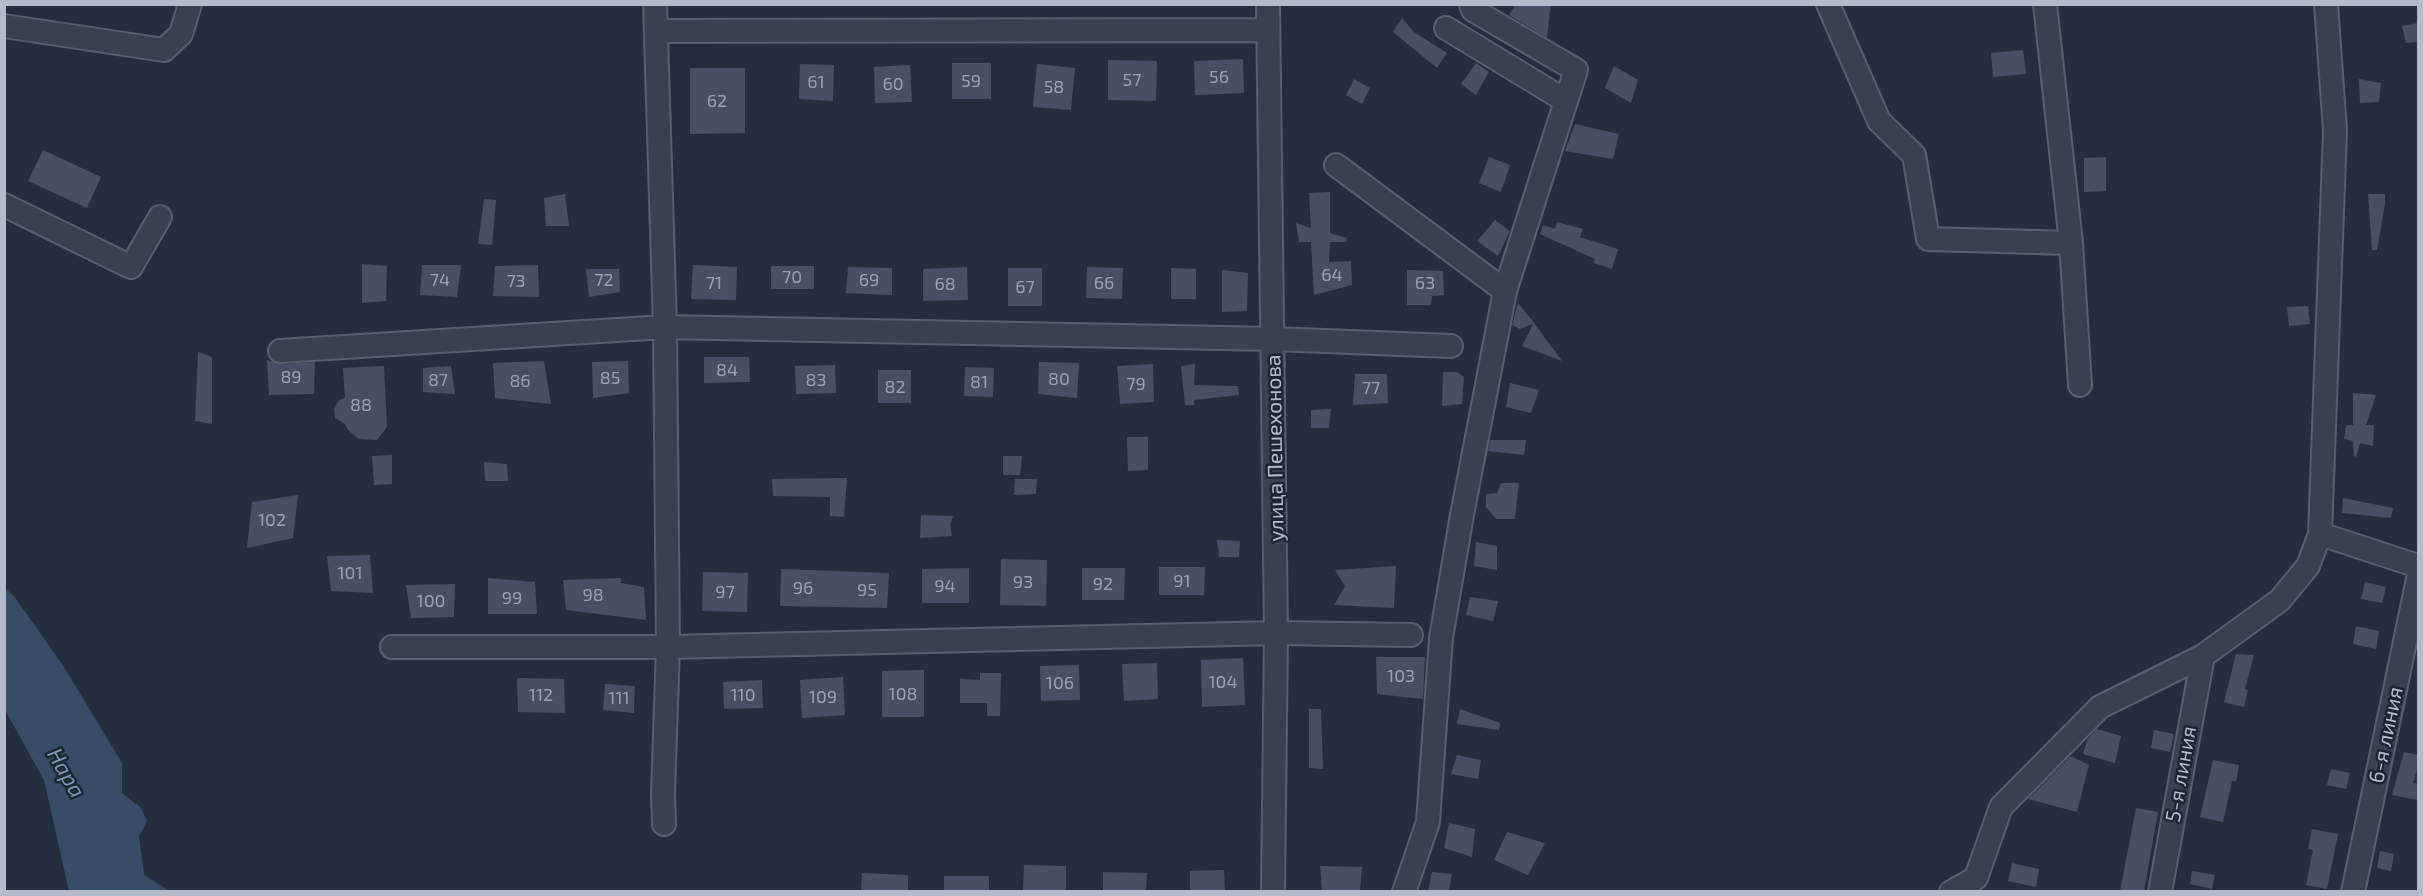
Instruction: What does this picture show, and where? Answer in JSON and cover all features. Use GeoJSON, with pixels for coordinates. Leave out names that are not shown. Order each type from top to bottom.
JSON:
{"type":"FeatureCollection","features":[{"type":"Feature","properties":{"kind":"street"},"geometry":{"type":"LineString","coordinates":[[4,26],[164,50],[181,34],[190,4]]}},
{"type":"Feature","properties":{"kind":"street"},"geometry":{"type":"LineString","coordinates":[[655,4],[665,327],[668,647],[664,824]]}},
{"type":"Feature","properties":{"kind":"street","name":"улица Пешехонова"},"geometry":{"type":"LineString","coordinates":[[1268,4],[1276,633],[1273,891]]}},
{"type":"Feature","properties":{"kind":"street"},"geometry":{"type":"LineString","coordinates":[[1404,891],[1428,822],[1441,638],[1461,515],[1505,291],[1576,70],[1473,10],[1471,4]]}},
{"type":"Feature","properties":{"kind":"street"},"geometry":{"type":"LineString","coordinates":[[1828,4],[1879,121],[1914,155],[1928,239],[2071,243]]}},
{"type":"Feature","properties":{"kind":"street"},"geometry":{"type":"LineString","coordinates":[[2045,4],[2071,243],[2080,386]]}},
{"type":"Feature","properties":{"kind":"street"},"geometry":{"type":"LineString","coordinates":[[1951,891],[1974,885],[2001,807],[2100,707],[2203,656],[2280,600],[2308,566],[2320,534],[2335,131],[2326,4]]}},
{"type":"Feature","properties":{"kind":"street"},"geometry":{"type":"LineString","coordinates":[[1446,28],[1566,101]]}},
{"type":"Feature","properties":{"kind":"street"},"geometry":{"type":"LineString","coordinates":[[656,31],[1268,30]]}},
{"type":"Feature","properties":{"kind":"street"},"geometry":{"type":"LineString","coordinates":[[1336,165],[1505,291]]}},
{"type":"Feature","properties":{"kind":"street"},"geometry":{"type":"LineString","coordinates":[[4,205],[131,267],[160,217]]}},
{"type":"Feature","properties":{"kind":"street"},"geometry":{"type":"LineString","coordinates":[[280,351],[665,327],[1274,339],[1451,346]]}},
{"type":"Feature","properties":{"kind":"street"},"geometry":{"type":"LineString","coordinates":[[2320,534],[2418,566]]}},
{"type":"Feature","properties":{"kind":"street","name":"6-я линия"},"geometry":{"type":"LineString","coordinates":[[2353,891],[2418,579]]}},
{"type":"Feature","properties":{"kind":"street"},"geometry":{"type":"LineString","coordinates":[[392,647],[668,647],[1276,633],[1411,635]]}},
{"type":"Feature","properties":{"kind":"street","name":"5-я линия"},"geometry":{"type":"LineString","coordinates":[[2160,891],[2203,656]]}},
{"type":"Feature","properties":{"kind":"water","name":"Нара"},"geometry":{"type":"Polygon","coordinates":[[[5,588],[14,596],[64,667],[122,763],[122,793],[141,808],[147,821],[139,836],[144,875],[170,891],[69,891],[44,780],[5,710],[5,588]]]}},
{"type":"Feature","properties":{"kind":"building"},"geometry":{"type":"Polygon","coordinates":[[[1516,4],[1551,4],[1547,38],[1509,15],[1516,4]]]}},
{"type":"Feature","properties":{"kind":"building"},"geometry":{"type":"Polygon","coordinates":[[[1402,18],[1414,32],[1447,53],[1437,68],[1393,32],[1402,18]]]}},
{"type":"Feature","properties":{"kind":"building"},"geometry":{"type":"Polygon","coordinates":[[[2418,23],[2418,42],[2406,43],[2402,26],[2418,23]]]}},
{"type":"Feature","properties":{"kind":"building"},"geometry":{"type":"Polygon","coordinates":[[[2023,50],[2026,74],[1993,77],[1991,53],[2023,50]]]}},
{"type":"Feature","properties":{"kind":"building"},"geometry":{"type":"Polygon","coordinates":[[[1243,59],[1244,93],[1195,95],[1194,61],[1243,59]]]}},
{"type":"Feature","properties":{"kind":"building"},"geometry":{"type":"Polygon","coordinates":[[[1108,60],[1157,61],[1156,101],[1108,100],[1108,60]]]}},
{"type":"Feature","properties":{"kind":"building"},"geometry":{"type":"Polygon","coordinates":[[[952,63],[991,63],[991,99],[952,99],[952,63]]]}},
{"type":"Feature","properties":{"kind":"building"},"geometry":{"type":"Polygon","coordinates":[[[1476,63],[1489,72],[1476,95],[1461,84],[1476,63]]]}},
{"type":"Feature","properties":{"kind":"building"},"geometry":{"type":"Polygon","coordinates":[[[800,64],[834,65],[833,101],[799,99],[800,64]]]}},
{"type":"Feature","properties":{"kind":"building"},"geometry":{"type":"Polygon","coordinates":[[[1037,64],[1075,68],[1071,110],[1033,107],[1037,64]]]}},
{"type":"Feature","properties":{"kind":"building"},"geometry":{"type":"Polygon","coordinates":[[[910,65],[912,102],[875,103],[874,67],[910,65]]]}},
{"type":"Feature","properties":{"kind":"building"},"geometry":{"type":"Polygon","coordinates":[[[1614,66],[1638,80],[1631,103],[1605,88],[1614,66]]]}},
{"type":"Feature","properties":{"kind":"building"},"geometry":{"type":"Polygon","coordinates":[[[690,68],[745,68],[745,133],[690,134],[690,68]]]}},
{"type":"Feature","properties":{"kind":"building"},"geometry":{"type":"Polygon","coordinates":[[[1354,79],[1370,88],[1362,104],[1346,95],[1354,79]]]}},
{"type":"Feature","properties":{"kind":"building"},"geometry":{"type":"Polygon","coordinates":[[[2359,79],[2381,83],[2379,102],[2360,103],[2359,79]]]}},
{"type":"Feature","properties":{"kind":"building"},"geometry":{"type":"Polygon","coordinates":[[[1575,124],[1619,134],[1613,159],[1565,151],[1575,124]]]}},
{"type":"Feature","properties":{"kind":"building"},"geometry":{"type":"Polygon","coordinates":[[[43,150],[101,177],[87,208],[28,181],[43,150]]]}},
{"type":"Feature","properties":{"kind":"building"},"geometry":{"type":"Polygon","coordinates":[[[1489,157],[1510,165],[1501,192],[1479,183],[1489,157]]]}},
{"type":"Feature","properties":{"kind":"building"},"geometry":{"type":"Polygon","coordinates":[[[2106,157],[2106,191],[2084,192],[2084,158],[2106,157]]]}},
{"type":"Feature","properties":{"kind":"building"},"geometry":{"type":"Polygon","coordinates":[[[1330,192],[1330,233],[1347,238],[1346,242],[1330,242],[1329,262],[1351,261],[1352,285],[1314,295],[1311,242],[1299,242],[1296,223],[1311,228],[1309,193],[1330,192]]]}},
{"type":"Feature","properties":{"kind":"building"},"geometry":{"type":"Polygon","coordinates":[[[565,194],[569,226],[546,226],[544,198],[565,194]]]}},
{"type":"Feature","properties":{"kind":"building"},"geometry":{"type":"Polygon","coordinates":[[[2368,194],[2385,194],[2377,250],[2372,250],[2368,194]]]}},
{"type":"Feature","properties":{"kind":"building"},"geometry":{"type":"Polygon","coordinates":[[[484,199],[496,200],[492,245],[478,244],[484,199]]]}},
{"type":"Feature","properties":{"kind":"building"},"geometry":{"type":"Polygon","coordinates":[[[1495,220],[1510,231],[1498,256],[1477,241],[1495,220]]]}},
{"type":"Feature","properties":{"kind":"building"},"geometry":{"type":"Polygon","coordinates":[[[1557,222],[1583,229],[1580,237],[1618,249],[1612,269],[1594,263],[1595,259],[1540,234],[1543,225],[1555,229],[1557,222]]]}},
{"type":"Feature","properties":{"kind":"building"},"geometry":{"type":"Polygon","coordinates":[[[362,264],[387,266],[386,301],[362,303],[362,264]]]}},
{"type":"Feature","properties":{"kind":"building"},"geometry":{"type":"Polygon","coordinates":[[[422,265],[461,265],[457,297],[420,295],[422,265]]]}},
{"type":"Feature","properties":{"kind":"building"},"geometry":{"type":"Polygon","coordinates":[[[538,265],[539,297],[493,296],[495,266],[538,265]]]}},
{"type":"Feature","properties":{"kind":"building"},"geometry":{"type":"Polygon","coordinates":[[[693,265],[737,267],[736,300],[691,299],[693,265]]]}},
{"type":"Feature","properties":{"kind":"building"},"geometry":{"type":"Polygon","coordinates":[[[771,266],[814,266],[814,289],[771,289],[771,266]]]}},
{"type":"Feature","properties":{"kind":"building"},"geometry":{"type":"Polygon","coordinates":[[[848,267],[892,268],[892,295],[846,293],[848,267]]]}},
{"type":"Feature","properties":{"kind":"building"},"geometry":{"type":"Polygon","coordinates":[[[967,267],[968,300],[923,301],[923,269],[967,267]]]}},
{"type":"Feature","properties":{"kind":"building"},"geometry":{"type":"Polygon","coordinates":[[[1087,267],[1123,268],[1122,299],[1086,298],[1087,267]]]}},
{"type":"Feature","properties":{"kind":"building"},"geometry":{"type":"Polygon","coordinates":[[[1008,268],[1042,268],[1042,306],[1008,306],[1008,268]]]}},
{"type":"Feature","properties":{"kind":"building"},"geometry":{"type":"Polygon","coordinates":[[[1171,268],[1196,269],[1196,299],[1171,299],[1171,268]]]}},
{"type":"Feature","properties":{"kind":"building"},"geometry":{"type":"Polygon","coordinates":[[[586,269],[619,269],[620,292],[589,297],[586,269]]]}},
{"type":"Feature","properties":{"kind":"building"},"geometry":{"type":"Polygon","coordinates":[[[1222,270],[1248,273],[1247,311],[1222,312],[1222,270]]]}},
{"type":"Feature","properties":{"kind":"building"},"geometry":{"type":"Polygon","coordinates":[[[1407,270],[1443,271],[1444,295],[1432,296],[1431,305],[1407,305],[1407,270]]]}},
{"type":"Feature","properties":{"kind":"building"},"geometry":{"type":"Polygon","coordinates":[[[1518,303],[1562,361],[1522,346],[1533,324],[1520,329],[1512,325],[1518,303]]]}},
{"type":"Feature","properties":{"kind":"building"},"geometry":{"type":"Polygon","coordinates":[[[2308,306],[2310,324],[2289,326],[2287,307],[2308,306]]]}},
{"type":"Feature","properties":{"kind":"building"},"geometry":{"type":"Polygon","coordinates":[[[198,352],[212,357],[212,424],[195,421],[198,352]]]}},
{"type":"Feature","properties":{"kind":"building"},"geometry":{"type":"Polygon","coordinates":[[[704,357],[749,357],[750,382],[704,383],[704,357]]]}},
{"type":"Feature","properties":{"kind":"building"},"geometry":{"type":"Polygon","coordinates":[[[267,360],[281,364],[315,362],[314,394],[269,395],[267,360]]]}},
{"type":"Feature","properties":{"kind":"building"},"geometry":{"type":"Polygon","coordinates":[[[544,361],[551,404],[495,398],[493,363],[544,361]]]}},
{"type":"Feature","properties":{"kind":"building"},"geometry":{"type":"Polygon","coordinates":[[[628,361],[629,393],[593,398],[592,362],[628,361]]]}},
{"type":"Feature","properties":{"kind":"building"},"geometry":{"type":"Polygon","coordinates":[[[1039,362],[1079,363],[1077,398],[1038,394],[1039,362]]]}},
{"type":"Feature","properties":{"kind":"building"},"geometry":{"type":"Polygon","coordinates":[[[1153,364],[1154,402],[1120,404],[1117,366],[1153,364]]]}},
{"type":"Feature","properties":{"kind":"building"},"geometry":{"type":"Polygon","coordinates":[[[1195,364],[1194,385],[1238,386],[1239,395],[1194,400],[1194,405],[1185,405],[1181,366],[1195,364]]]}},
{"type":"Feature","properties":{"kind":"building"},"geometry":{"type":"Polygon","coordinates":[[[835,365],[836,393],[796,394],[795,366],[835,365]]]}},
{"type":"Feature","properties":{"kind":"building"},"geometry":{"type":"Polygon","coordinates":[[[384,366],[387,427],[377,440],[359,439],[348,430],[345,424],[335,418],[334,409],[339,400],[345,398],[343,368],[384,366]]]}},
{"type":"Feature","properties":{"kind":"building"},"geometry":{"type":"Polygon","coordinates":[[[451,366],[455,394],[423,392],[423,368],[451,366]]]}},
{"type":"Feature","properties":{"kind":"building"},"geometry":{"type":"Polygon","coordinates":[[[965,367],[994,368],[993,397],[964,396],[965,367]]]}},
{"type":"Feature","properties":{"kind":"building"},"geometry":{"type":"Polygon","coordinates":[[[878,370],[911,370],[911,403],[878,403],[878,370]]]}},
{"type":"Feature","properties":{"kind":"building"},"geometry":{"type":"Polygon","coordinates":[[[1443,372],[1457,372],[1464,377],[1462,404],[1442,406],[1443,372]]]}},
{"type":"Feature","properties":{"kind":"building"},"geometry":{"type":"Polygon","coordinates":[[[1355,374],[1387,374],[1388,403],[1353,405],[1355,374]]]}},
{"type":"Feature","properties":{"kind":"building"},"geometry":{"type":"Polygon","coordinates":[[[1510,383],[1539,390],[1531,413],[1506,407],[1510,383]]]}},
{"type":"Feature","properties":{"kind":"building"},"geometry":{"type":"Polygon","coordinates":[[[2353,393],[2376,395],[2366,425],[2374,425],[2373,446],[2360,443],[2356,457],[2353,441],[2344,439],[2346,425],[2353,425],[2353,393]]]}},
{"type":"Feature","properties":{"kind":"building"},"geometry":{"type":"Polygon","coordinates":[[[1331,409],[1329,428],[1311,428],[1311,410],[1331,409]]]}},
{"type":"Feature","properties":{"kind":"building"},"geometry":{"type":"Polygon","coordinates":[[[1127,437],[1148,437],[1148,470],[1128,471],[1127,437]]]}},
{"type":"Feature","properties":{"kind":"building"},"geometry":{"type":"Polygon","coordinates":[[[1490,440],[1526,440],[1524,455],[1488,451],[1490,440]]]}},
{"type":"Feature","properties":{"kind":"building"},"geometry":{"type":"Polygon","coordinates":[[[392,455],[392,484],[374,485],[372,456],[392,455]]]}},
{"type":"Feature","properties":{"kind":"building"},"geometry":{"type":"Polygon","coordinates":[[[1003,456],[1022,456],[1020,475],[1003,475],[1003,456]]]}},
{"type":"Feature","properties":{"kind":"building"},"geometry":{"type":"Polygon","coordinates":[[[484,462],[507,464],[508,481],[485,481],[484,462]]]}},
{"type":"Feature","properties":{"kind":"building"},"geometry":{"type":"Polygon","coordinates":[[[847,478],[844,517],[830,516],[830,497],[773,496],[772,479],[847,478]]]}},
{"type":"Feature","properties":{"kind":"building"},"geometry":{"type":"Polygon","coordinates":[[[1015,479],[1037,479],[1036,494],[1014,495],[1015,479]]]}},
{"type":"Feature","properties":{"kind":"building"},"geometry":{"type":"Polygon","coordinates":[[[1501,483],[1519,483],[1515,519],[1496,519],[1486,507],[1486,494],[1497,493],[1501,483]]]}},
{"type":"Feature","properties":{"kind":"building"},"geometry":{"type":"Polygon","coordinates":[[[298,495],[293,538],[247,548],[252,502],[298,495]]]}},
{"type":"Feature","properties":{"kind":"building"},"geometry":{"type":"Polygon","coordinates":[[[2343,498],[2393,508],[2391,518],[2342,513],[2343,498]]]}},
{"type":"Feature","properties":{"kind":"building"},"geometry":{"type":"Polygon","coordinates":[[[921,515],[953,516],[950,525],[952,536],[920,538],[921,515]]]}},
{"type":"Feature","properties":{"kind":"building"},"geometry":{"type":"Polygon","coordinates":[[[1217,540],[1240,541],[1239,557],[1219,557],[1217,540]]]}},
{"type":"Feature","properties":{"kind":"building"},"geometry":{"type":"Polygon","coordinates":[[[1476,542],[1497,546],[1497,570],[1474,566],[1476,542]]]}},
{"type":"Feature","properties":{"kind":"building"},"geometry":{"type":"Polygon","coordinates":[[[370,555],[373,593],[331,591],[327,556],[370,555]]]}},
{"type":"Feature","properties":{"kind":"building"},"geometry":{"type":"Polygon","coordinates":[[[1001,559],[1047,560],[1046,606],[1000,605],[1001,559]]]}},
{"type":"Feature","properties":{"kind":"building"},"geometry":{"type":"Polygon","coordinates":[[[1396,566],[1394,608],[1334,605],[1345,586],[1335,570],[1396,566]]]}},
{"type":"Feature","properties":{"kind":"building"},"geometry":{"type":"Polygon","coordinates":[[[1159,567],[1205,567],[1204,595],[1159,595],[1159,567]]]}},
{"type":"Feature","properties":{"kind":"building"},"geometry":{"type":"Polygon","coordinates":[[[969,568],[969,603],[922,603],[922,569],[969,568]]]}},
{"type":"Feature","properties":{"kind":"building"},"geometry":{"type":"Polygon","coordinates":[[[1082,568],[1125,568],[1124,600],[1082,600],[1082,568]]]}},
{"type":"Feature","properties":{"kind":"building"},"geometry":{"type":"Polygon","coordinates":[[[781,569],[889,573],[887,608],[780,606],[781,569]]]}},
{"type":"Feature","properties":{"kind":"building"},"geometry":{"type":"Polygon","coordinates":[[[703,572],[748,573],[747,612],[702,611],[703,572]]]}},
{"type":"Feature","properties":{"kind":"building"},"geometry":{"type":"Polygon","coordinates":[[[488,578],[535,582],[537,614],[488,614],[488,578]]]}},
{"type":"Feature","properties":{"kind":"building"},"geometry":{"type":"Polygon","coordinates":[[[621,578],[621,583],[644,587],[646,620],[566,610],[563,580],[621,578]]]}},
{"type":"Feature","properties":{"kind":"building"},"geometry":{"type":"Polygon","coordinates":[[[2365,582],[2386,587],[2382,603],[2361,599],[2365,582]]]}},
{"type":"Feature","properties":{"kind":"building"},"geometry":{"type":"Polygon","coordinates":[[[455,584],[454,617],[411,618],[406,585],[455,584]]]}},
{"type":"Feature","properties":{"kind":"building"},"geometry":{"type":"Polygon","coordinates":[[[1470,597],[1498,601],[1493,621],[1466,615],[1470,597]]]}},
{"type":"Feature","properties":{"kind":"building"},"geometry":{"type":"Polygon","coordinates":[[[2356,626],[2379,631],[2376,649],[2353,644],[2356,626]]]}},
{"type":"Feature","properties":{"kind":"building"},"geometry":{"type":"Polygon","coordinates":[[[2236,654],[2254,655],[2245,689],[2248,690],[2244,707],[2224,702],[2236,654]]]}},
{"type":"Feature","properties":{"kind":"building"},"geometry":{"type":"Polygon","coordinates":[[[1376,657],[1425,657],[1423,699],[1377,694],[1376,657]]]}},
{"type":"Feature","properties":{"kind":"building"},"geometry":{"type":"Polygon","coordinates":[[[1243,658],[1245,705],[1202,707],[1201,660],[1243,658]]]}},
{"type":"Feature","properties":{"kind":"building"},"geometry":{"type":"Polygon","coordinates":[[[1157,663],[1158,699],[1124,701],[1122,664],[1157,663]]]}},
{"type":"Feature","properties":{"kind":"building"},"geometry":{"type":"Polygon","coordinates":[[[1079,665],[1080,700],[1041,701],[1040,666],[1079,665]]]}},
{"type":"Feature","properties":{"kind":"building"},"geometry":{"type":"Polygon","coordinates":[[[924,670],[924,717],[882,717],[882,671],[924,670]]]}},
{"type":"Feature","properties":{"kind":"building"},"geometry":{"type":"Polygon","coordinates":[[[980,673],[1001,673],[1000,716],[987,716],[987,703],[960,703],[960,679],[980,680],[980,673]]]}},
{"type":"Feature","properties":{"kind":"building"},"geometry":{"type":"Polygon","coordinates":[[[843,677],[845,715],[802,718],[800,680],[843,677]]]}},
{"type":"Feature","properties":{"kind":"building"},"geometry":{"type":"Polygon","coordinates":[[[517,678],[564,679],[565,713],[518,712],[517,678]]]}},
{"type":"Feature","properties":{"kind":"building"},"geometry":{"type":"Polygon","coordinates":[[[762,680],[763,708],[724,709],[723,682],[762,680]]]}},
{"type":"Feature","properties":{"kind":"building"},"geometry":{"type":"Polygon","coordinates":[[[605,684],[635,686],[634,713],[603,710],[605,684]]]}},
{"type":"Feature","properties":{"kind":"building"},"geometry":{"type":"Polygon","coordinates":[[[1309,709],[1321,709],[1323,769],[1309,768],[1309,709]]]}},
{"type":"Feature","properties":{"kind":"building"},"geometry":{"type":"Polygon","coordinates":[[[1460,709],[1500,723],[1499,730],[1457,724],[1460,709]]]}},
{"type":"Feature","properties":{"kind":"building"},"geometry":{"type":"Polygon","coordinates":[[[2097,729],[2121,736],[2115,763],[2083,754],[2087,740],[2097,729]]]}},
{"type":"Feature","properties":{"kind":"building"},"geometry":{"type":"Polygon","coordinates":[[[2154,730],[2174,734],[2170,752],[2151,748],[2154,730]]]}},
{"type":"Feature","properties":{"kind":"building"},"geometry":{"type":"Polygon","coordinates":[[[2404,752],[2418,755],[2418,766],[2413,783],[2418,784],[2418,800],[2392,795],[2404,752]]]}},
{"type":"Feature","properties":{"kind":"building"},"geometry":{"type":"Polygon","coordinates":[[[1457,755],[1481,760],[1478,779],[1451,774],[1457,755]]]}},
{"type":"Feature","properties":{"kind":"building"},"geometry":{"type":"Polygon","coordinates":[[[2071,756],[2089,765],[2077,812],[2028,799],[2071,756]]]}},
{"type":"Feature","properties":{"kind":"building"},"geometry":{"type":"Polygon","coordinates":[[[2213,760],[2239,765],[2236,782],[2232,781],[2223,822],[2200,817],[2213,760]]]}},
{"type":"Feature","properties":{"kind":"building"},"geometry":{"type":"Polygon","coordinates":[[[2331,769],[2350,773],[2346,789],[2327,785],[2331,769]]]}},
{"type":"Feature","properties":{"kind":"building"},"geometry":{"type":"Polygon","coordinates":[[[2136,808],[2158,812],[2144,891],[2120,891],[2136,808]]]}},
{"type":"Feature","properties":{"kind":"building"},"geometry":{"type":"Polygon","coordinates":[[[1449,823],[1475,829],[1472,857],[1444,848],[1449,823]]]}},
{"type":"Feature","properties":{"kind":"building"},"geometry":{"type":"Polygon","coordinates":[[[2312,829],[2338,834],[2327,889],[2306,885],[2313,850],[2308,849],[2312,829]]]}},
{"type":"Feature","properties":{"kind":"building"},"geometry":{"type":"Polygon","coordinates":[[[1507,832],[1545,843],[1528,875],[1494,860],[1507,832]]]}},
{"type":"Feature","properties":{"kind":"building"},"geometry":{"type":"Polygon","coordinates":[[[2380,851],[2394,854],[2391,871],[2377,868],[2380,851]]]}},
{"type":"Feature","properties":{"kind":"building"},"geometry":{"type":"Polygon","coordinates":[[[2012,863],[2039,869],[2036,887],[2008,881],[2012,863]]]}},
{"type":"Feature","properties":{"kind":"building"},"geometry":{"type":"Polygon","coordinates":[[[1024,865],[1066,866],[1066,891],[1023,891],[1024,865]]]}},
{"type":"Feature","properties":{"kind":"building"},"geometry":{"type":"Polygon","coordinates":[[[1320,866],[1362,867],[1360,891],[1322,891],[1320,866]]]}},
{"type":"Feature","properties":{"kind":"building"},"geometry":{"type":"Polygon","coordinates":[[[1224,870],[1225,891],[1190,891],[1190,871],[1224,870]]]}},
{"type":"Feature","properties":{"kind":"building"},"geometry":{"type":"Polygon","coordinates":[[[2192,871],[2215,875],[2212,889],[2190,884],[2192,871]]]}},
{"type":"Feature","properties":{"kind":"building"},"geometry":{"type":"Polygon","coordinates":[[[1103,872],[1147,873],[1146,891],[1103,891],[1103,872]]]}},
{"type":"Feature","properties":{"kind":"building"},"geometry":{"type":"Polygon","coordinates":[[[1432,872],[1452,874],[1449,891],[1428,891],[1432,872]]]}},
{"type":"Feature","properties":{"kind":"building"},"geometry":{"type":"Polygon","coordinates":[[[862,873],[908,875],[908,891],[861,891],[862,873]]]}},
{"type":"Feature","properties":{"kind":"building"},"geometry":{"type":"Polygon","coordinates":[[[944,876],[989,876],[989,891],[944,891],[944,876]]]}}]}
